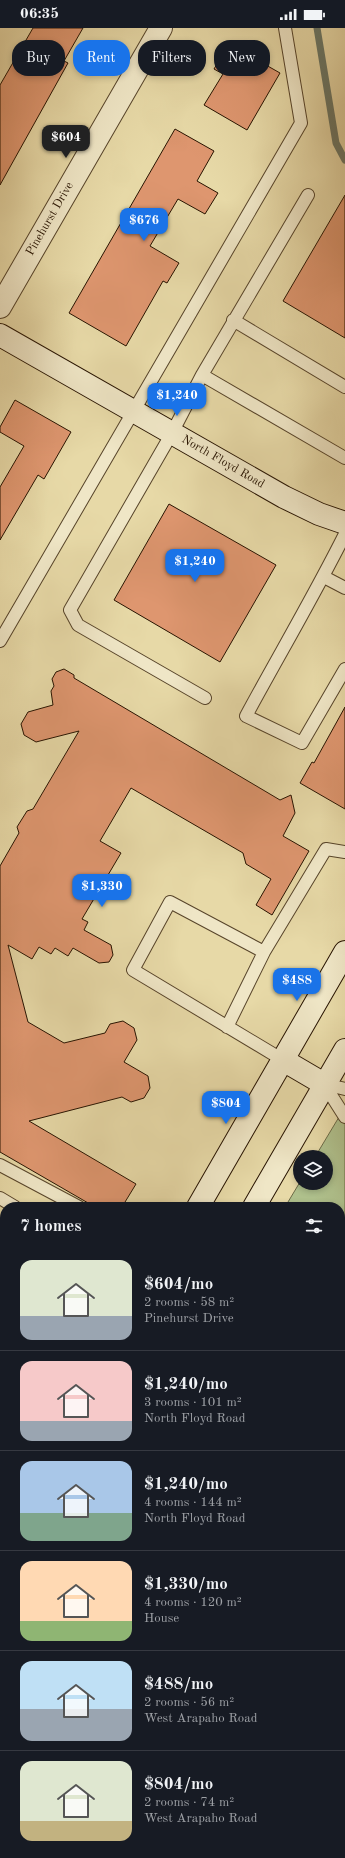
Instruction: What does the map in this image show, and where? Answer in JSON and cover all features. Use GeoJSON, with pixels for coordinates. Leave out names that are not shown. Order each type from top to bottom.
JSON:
{"type":"FeatureCollection","features":[{"type":"Feature","properties":{"kind":"street","name":"Pinehurst Drive"},"geometry":{"type":"LineString","coordinates":[[0,307],[161,28]]}},
{"type":"Feature","properties":{"kind":"street","name":"North Floyd Road"},"geometry":{"type":"LineString","coordinates":[[0,335],[284,497],[319,514],[345,523]]}},
{"type":"Feature","properties":{"kind":"street"},"geometry":{"type":"LineString","coordinates":[[201,1202],[345,952]]}},
{"type":"Feature","properties":{"kind":"street"},"geometry":{"type":"LineString","coordinates":[[257,1202],[335,1087],[345,1050]]}},
{"type":"Feature","properties":{"kind":"street"},"geometry":{"type":"LineString","coordinates":[[283,1060],[335,1087]]}},
{"type":"Feature","properties":{"kind":"lane"},"geometry":{"type":"LineString","coordinates":[[0,641],[132,411],[301,123],[285,28]]}},
{"type":"Feature","properties":{"kind":"lane"},"geometry":{"type":"LineString","coordinates":[[205,698],[78,625],[70,610],[172,433],[233,320],[308,195]]}},
{"type":"Feature","properties":{"kind":"lane"},"geometry":{"type":"LineString","coordinates":[[233,320],[345,387]]}},
{"type":"Feature","properties":{"kind":"lane"},"geometry":{"type":"LineString","coordinates":[[202,375],[345,458]]}},
{"type":"Feature","properties":{"kind":"lane"},"geometry":{"type":"LineString","coordinates":[[345,534],[324,577],[287,639],[246,716],[302,743],[345,669]]}},
{"type":"Feature","properties":{"kind":"lane"},"geometry":{"type":"LineString","coordinates":[[324,577],[345,588]]}},
{"type":"Feature","properties":{"kind":"lane"},"geometry":{"type":"LineString","coordinates":[[227,1027],[264,952],[326,849],[345,852]]}},
{"type":"Feature","properties":{"kind":"lane"},"geometry":{"type":"LineString","coordinates":[[264,952],[170,902],[133,970],[283,1060]]}},
{"type":"Feature","properties":{"kind":"lane"},"geometry":{"type":"LineString","coordinates":[[335,1087],[345,1117]]}},
{"type":"Feature","properties":{"kind":"lane"},"geometry":{"type":"LineString","coordinates":[[0,1165],[70,1202]]}},
{"type":"Feature","properties":{"kind":"green space"},"geometry":{"type":"Polygon","coordinates":[[[345,1107],[345,1202],[288,1202],[295,1190],[333,1190],[333,1150],[319,1150],[345,1107]]]}},
{"type":"Feature","properties":{"kind":"building"},"geometry":{"type":"Polygon","coordinates":[[[33,28],[83,28],[76,40],[73,40],[73,45],[65,59],[65,40],[26,40],[33,28]]]}},
{"type":"Feature","properties":{"kind":"building"},"geometry":{"type":"Polygon","coordinates":[[[65,62],[68,63],[65,68],[65,62]]]}},
{"type":"Feature","properties":{"kind":"building"},"geometry":{"type":"Polygon","coordinates":[[[12,64],[12,76],[61,76],[0,185],[0,85],[12,64]]]}},
{"type":"Feature","properties":{"kind":"building"},"geometry":{"type":"Polygon","coordinates":[[[270,67],[280,73],[247,130],[204,105],[222,76],[270,76],[270,67]]]}},
{"type":"Feature","properties":{"kind":"building"},"geometry":{"type":"Polygon","coordinates":[[[175,129],[214,151],[197,181],[218,193],[205,214],[178,199],[150,246],[179,263],[167,283],[163,281],[126,346],[69,313],[175,129]]]}},
{"type":"Feature","properties":{"kind":"building"},"geometry":{"type":"Polygon","coordinates":[[[345,195],[345,338],[283,301],[345,195]]]}},
{"type":"Feature","properties":{"kind":"building"},"geometry":{"type":"Polygon","coordinates":[[[15,400],[71,432],[44,479],[38,475],[0,540],[0,487],[24,446],[0,432],[0,427],[15,400]]]}},
{"type":"Feature","properties":{"kind":"building"},"geometry":{"type":"Polygon","coordinates":[[[169,504],[276,565],[220,662],[114,600],[169,504]]]}},
{"type":"Feature","properties":{"kind":"building"},"geometry":{"type":"Polygon","coordinates":[[[64,669],[74,675],[74,678],[280,800],[291,795],[295,813],[283,836],[309,851],[272,915],[256,905],[271,879],[246,864],[243,853],[131,788],[100,841],[121,853],[82,919],[88,922],[84,930],[111,945],[113,955],[109,962],[99,963],[73,948],[68,956],[55,948],[51,954],[39,947],[32,959],[8,945],[28,1022],[64,1043],[105,1033],[110,1024],[123,1021],[134,1028],[137,1040],[124,1062],[148,1076],[150,1088],[144,1098],[131,1102],[122,1097],[29,1121],[136,1184],[125,1202],[86,1202],[0,1152],[0,866],[19,833],[17,827],[27,811],[33,809],[79,731],[36,742],[24,735],[21,724],[28,712],[53,705],[51,691],[54,686],[52,679],[56,672],[64,669]]]}},
{"type":"Feature","properties":{"kind":"building"},"geometry":{"type":"Polygon","coordinates":[[[345,707],[345,809],[300,783],[312,762],[314,763],[345,707]]]}},
{"type":"Feature","properties":{"kind":"waterway"},"geometry":{"type":"LineString","coordinates":[[317,28],[336,143],[345,160]]}}]}
